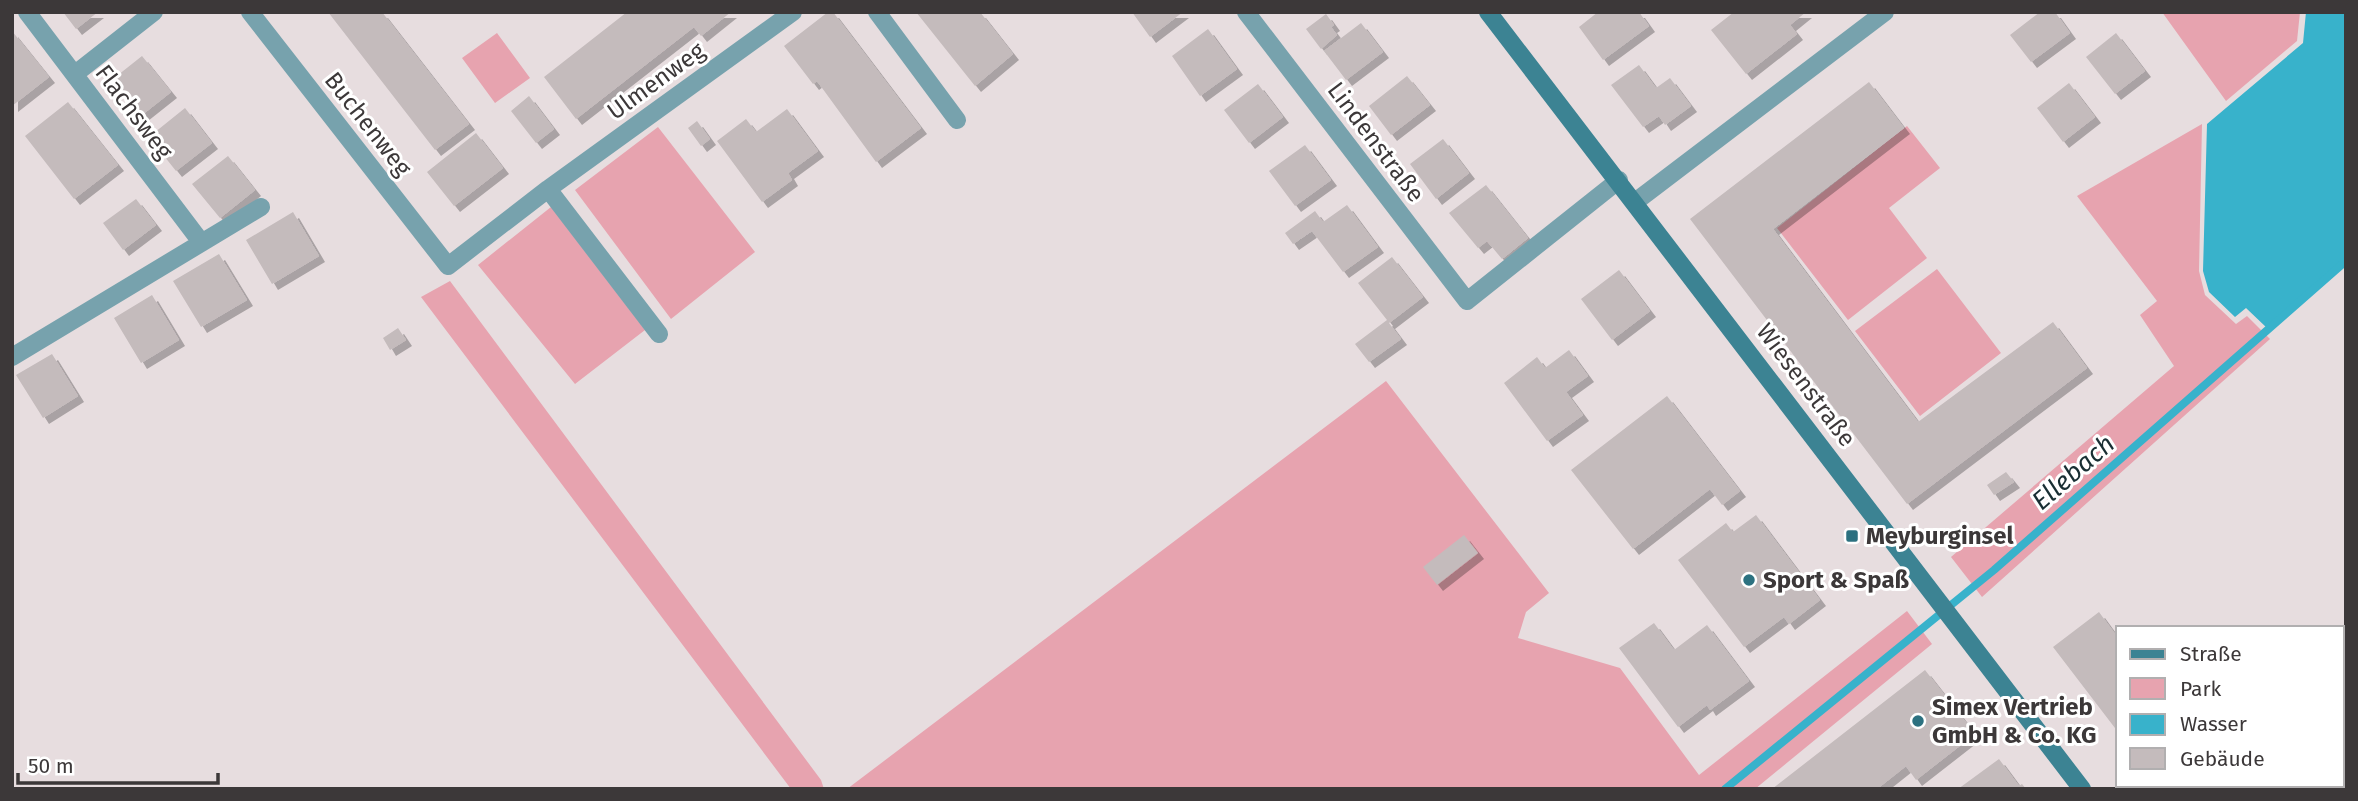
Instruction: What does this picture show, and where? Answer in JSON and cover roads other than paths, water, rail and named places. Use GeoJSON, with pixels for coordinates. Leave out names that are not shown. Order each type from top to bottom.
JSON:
{"type":"FeatureCollection","features":[{"type":"Feature","properties":{"kind":"main road","name":"Wiesenstraße"},"geometry":{"type":"LineString","coordinates":[[1488,12],[2082,789]]}},
{"type":"Feature","properties":{"kind":"street","name":"Flachsweg"},"geometry":{"type":"LineString","coordinates":[[27,12],[201,242]]}},
{"type":"Feature","properties":{"kind":"street"},"geometry":{"type":"LineString","coordinates":[[75,74],[153,12]]}},
{"type":"Feature","properties":{"kind":"street","name":"Buchenweg"},"geometry":{"type":"LineString","coordinates":[[250,12],[447,266]]}},
{"type":"Feature","properties":{"kind":"street","name":"Ulmenweg"},"geometry":{"type":"LineString","coordinates":[[447,266],[548,189],[793,12]]}},
{"type":"Feature","properties":{"kind":"street"},"geometry":{"type":"LineString","coordinates":[[877,12],[957,120]]}},
{"type":"Feature","properties":{"kind":"street","name":"Lindenstraße"},"geometry":{"type":"LineString","coordinates":[[1246,12],[1467,301],[1619,180]]}},
{"type":"Feature","properties":{"kind":"street"},"geometry":{"type":"LineString","coordinates":[[1635,202],[1885,12]]}},
{"type":"Feature","properties":{"kind":"street"},"geometry":{"type":"LineString","coordinates":[[548,189],[659,334]]}},
{"type":"Feature","properties":{"kind":"street"},"geometry":{"type":"LineString","coordinates":[[12,357],[261,208]]}},
{"type":"Feature","properties":{"kind":"water"},"geometry":{"type":"Polygon","coordinates":[[[2306,12],[2346,12],[2346,259],[2267,328],[2246,308],[2235,317],[2209,292],[2203,271],[2207,124],[2303,43],[2306,12]]]}},
{"type":"Feature","properties":{"kind":"waterway","name":"Ellebach"},"geometry":{"type":"LineString","coordinates":[[1725,789],[1994,570],[2346,261]]}},
{"type":"Feature","properties":{"kind":"place","name":"Meyburginsel"},"geometry":{"type":"Point","coordinates":[1852,536]}},
{"type":"Feature","properties":{"kind":"place","name":"Sport & Spaß"},"geometry":{"type":"Point","coordinates":[1749,580]}},
{"type":"Feature","properties":{"kind":"place","name":"Simex Vertrieb GmbH & Co. KG"},"geometry":{"type":"Point","coordinates":[1918,721]}}]}
